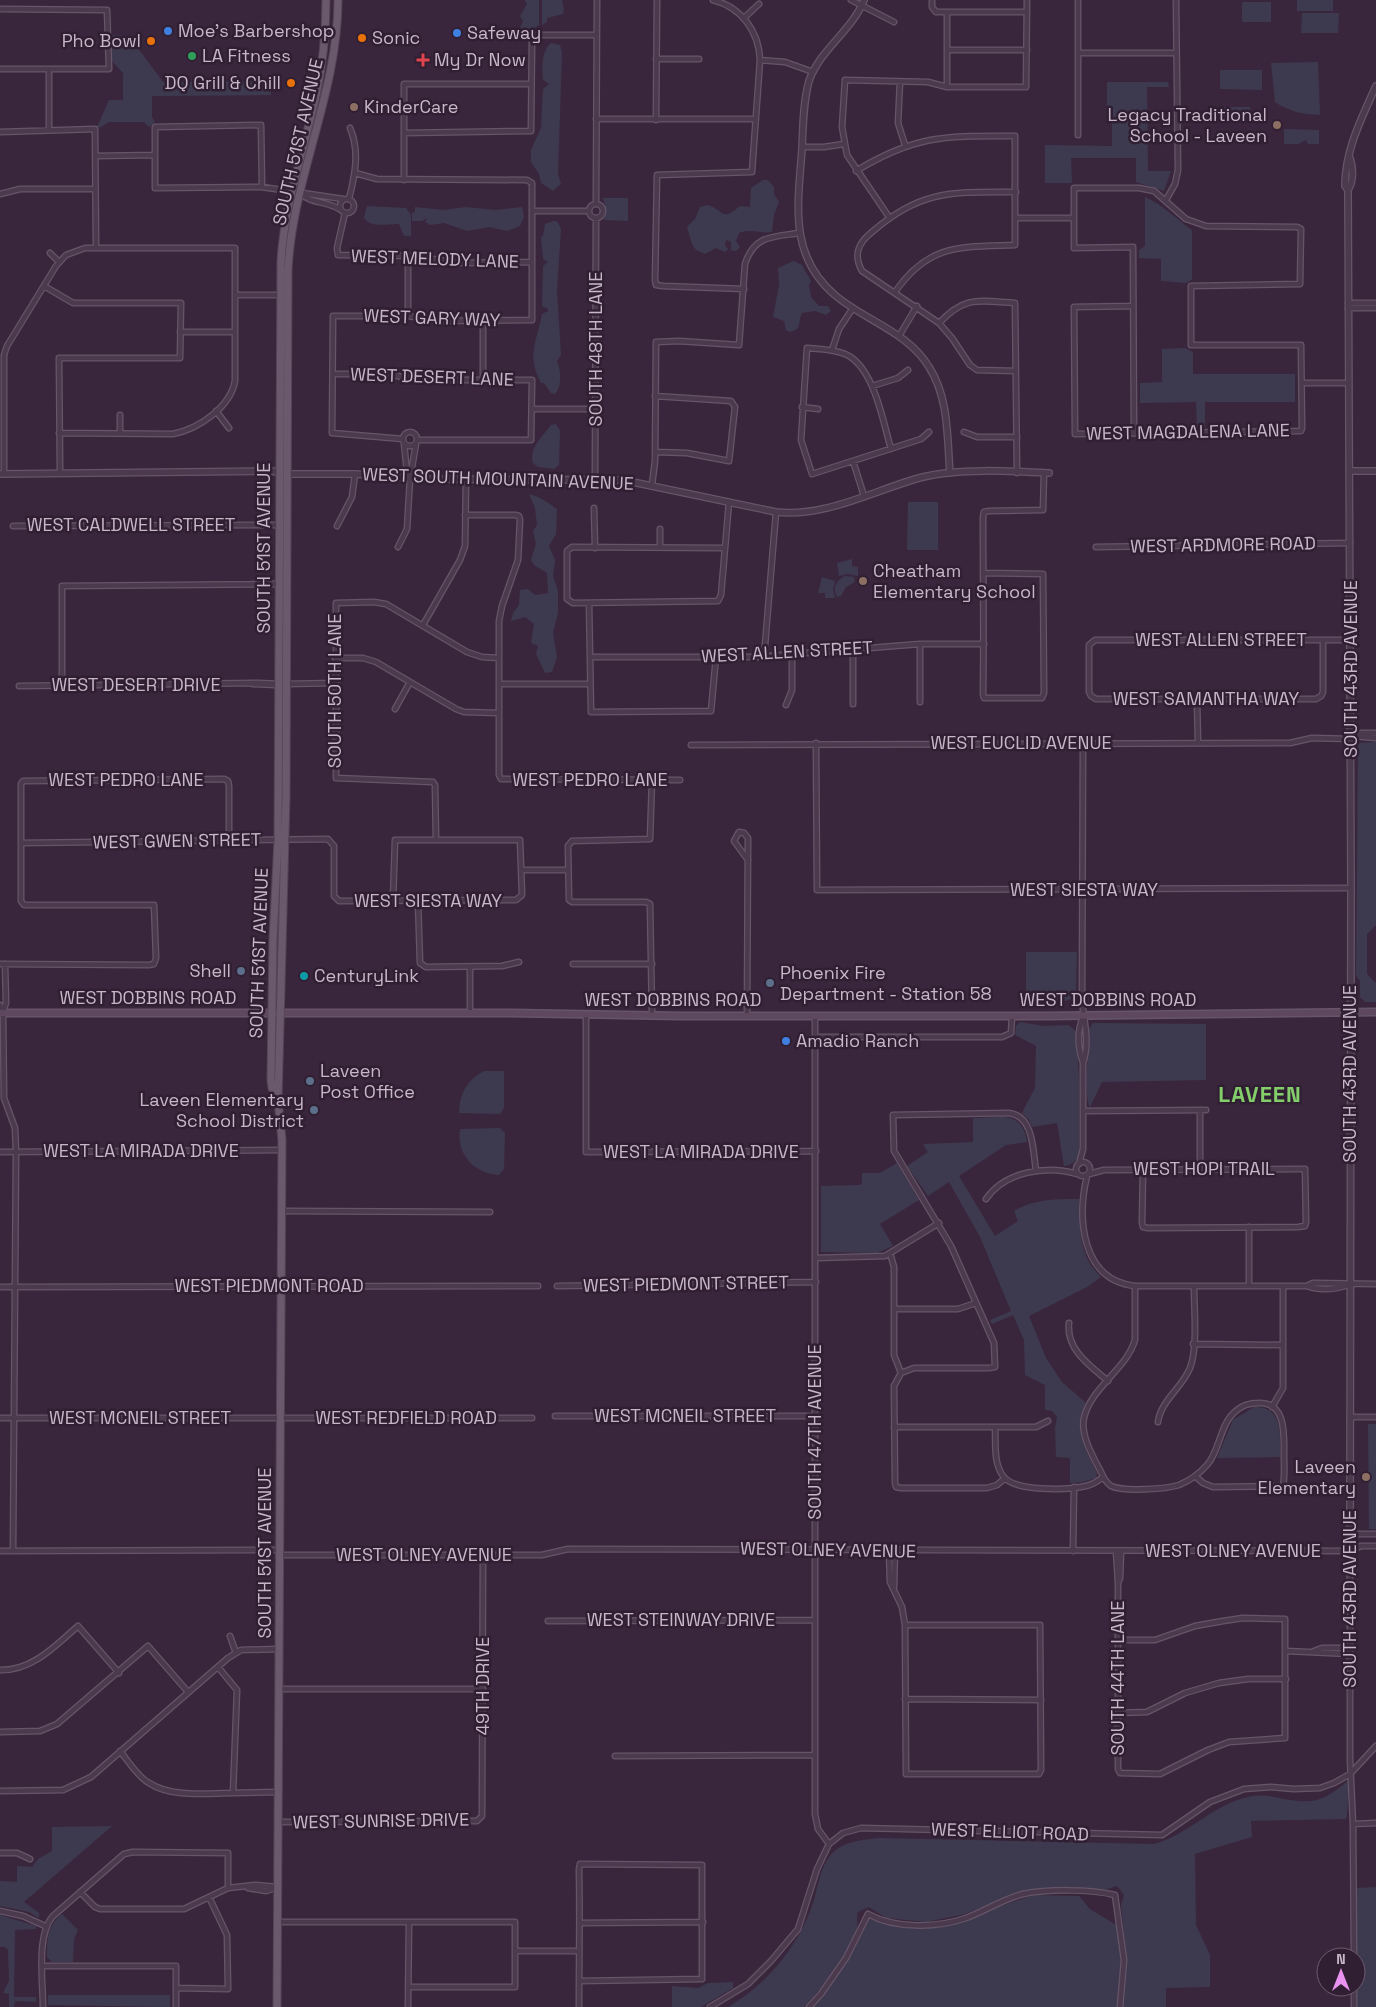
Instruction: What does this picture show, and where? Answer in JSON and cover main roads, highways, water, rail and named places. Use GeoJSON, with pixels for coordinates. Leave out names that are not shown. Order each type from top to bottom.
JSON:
{"type":"FeatureCollection","features":[{"type":"Feature","properties":{"kind":"main road","name":"SOUTH 51ST AVENUE"},"geometry":{"type":"LineString","coordinates":[[277,2007],[282,1150],[278,1100],[272,1088],[281,933],[284,295],[282,242],[291,190],[319,81],[326,26],[326,0]]}},
{"type":"Feature","properties":{"kind":"main road","name":"SOUTH 51ST AVENUE"},"geometry":{"type":"LineString","coordinates":[[284,295],[290,238],[299,192],[330,79],[336,40],[338,0]]}},
{"type":"Feature","properties":{"kind":"main road","name":"SOUTH 51ST AVENUE"},"geometry":{"type":"LineString","coordinates":[[283,472],[280,525],[283,584]]}},
{"type":"Feature","properties":{"kind":"main road","name":"SOUTH 51ST AVENUE"},"geometry":{"type":"LineString","coordinates":[[276,1013],[275,895],[282,840]]}},
{"type":"Feature","properties":{"kind":"main road"},"geometry":{"type":"LineString","coordinates":[[275,895],[278,902],[278,927],[281,933]]}},
{"type":"Feature","properties":{"kind":"main road","name":"WEST DOBBINS ROAD"},"geometry":{"type":"LineString","coordinates":[[1,1013],[1083,1016],[1376,1012]]}},
{"type":"Feature","properties":{"kind":"place","name":"Moe's Barbershop"},"geometry":{"type":"Point","coordinates":[168,31]}},
{"type":"Feature","properties":{"kind":"place","name":"Safeway"},"geometry":{"type":"Point","coordinates":[457,33]}},
{"type":"Feature","properties":{"kind":"place","name":"Sonic"},"geometry":{"type":"Point","coordinates":[362,38]}},
{"type":"Feature","properties":{"kind":"place","name":"Pho Bowl"},"geometry":{"type":"Point","coordinates":[151,41]}},
{"type":"Feature","properties":{"kind":"place","name":"LA Fitness"},"geometry":{"type":"Point","coordinates":[192,56]}},
{"type":"Feature","properties":{"kind":"place","name":"My Dr Now"},"geometry":{"type":"Point","coordinates":[423,60]}},
{"type":"Feature","properties":{"kind":"place","name":"DQ Grill & Chill"},"geometry":{"type":"Point","coordinates":[291,83]}},
{"type":"Feature","properties":{"kind":"place","name":"KinderCare"},"geometry":{"type":"Point","coordinates":[354,107]}},
{"type":"Feature","properties":{"kind":"place","name":"Legacy Traditional School - Laveen"},"geometry":{"type":"Point","coordinates":[1277,125]}},
{"type":"Feature","properties":{"kind":"place","name":"Cheatham Elementary School"},"geometry":{"type":"Point","coordinates":[863,581]}},
{"type":"Feature","properties":{"kind":"place","name":"Shell"},"geometry":{"type":"Point","coordinates":[241,971]}},
{"type":"Feature","properties":{"kind":"place","name":"CenturyLink"},"geometry":{"type":"Point","coordinates":[304,976]}},
{"type":"Feature","properties":{"kind":"place","name":"Phoenix Fire Department - Station 58"},"geometry":{"type":"Point","coordinates":[770,983]}},
{"type":"Feature","properties":{"kind":"place","name":"Amadio Ranch"},"geometry":{"type":"Point","coordinates":[786,1041]}},
{"type":"Feature","properties":{"kind":"place","name":"Laveen Post Office"},"geometry":{"type":"Point","coordinates":[310,1081]}},
{"type":"Feature","properties":{"kind":"place","name":"Laveen Elementary School District"},"geometry":{"type":"Point","coordinates":[314,1110]}},
{"type":"Feature","properties":{"kind":"place","name":"Laveen Elementary"},"geometry":{"type":"Point","coordinates":[1366,1477]}},
{"type":"Feature","properties":{"kind":"district","name":"LAVEEN"},"geometry":{"type":"Point","coordinates":[1260,1094]}}]}
